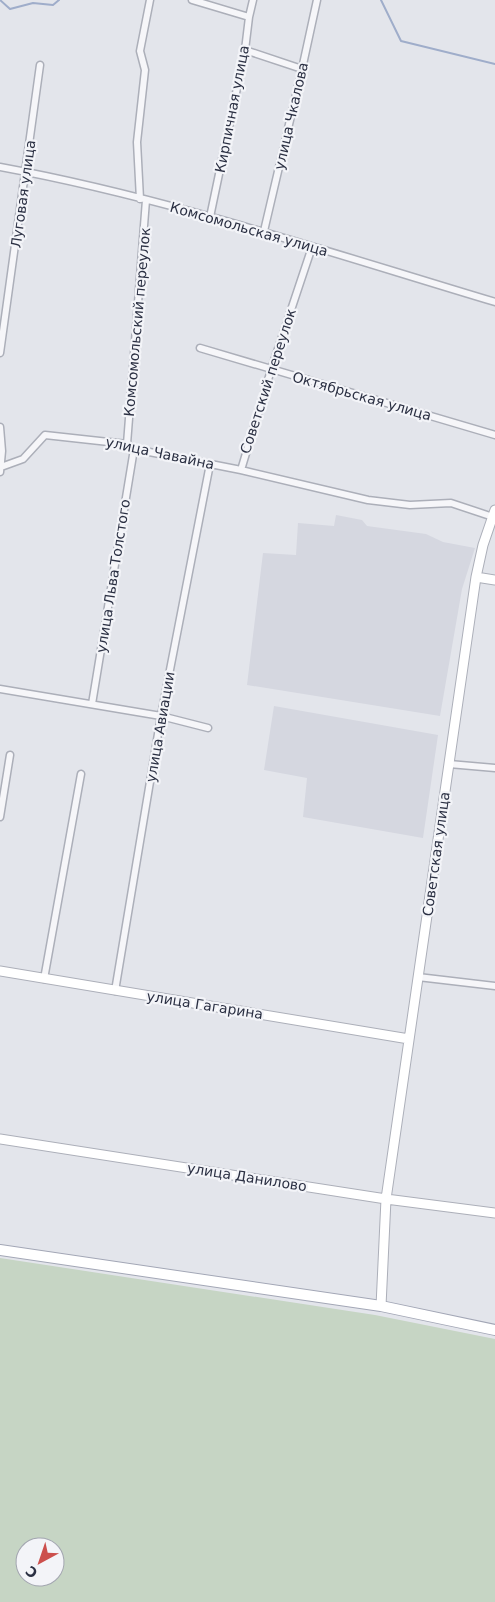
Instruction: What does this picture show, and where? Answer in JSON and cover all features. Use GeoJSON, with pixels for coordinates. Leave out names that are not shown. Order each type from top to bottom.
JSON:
{"type":"FeatureCollection","features":[{"type":"Feature","properties":{"kind":"main road","name":"Советская улица"},"geometry":{"type":"LineString","coordinates":[[381,1306],[386,1199],[476,577],[483,545],[494,514]]}},
{"type":"Feature","properties":{"kind":"main road"},"geometry":{"type":"LineString","coordinates":[[476,577],[495,580]]}},
{"type":"Feature","properties":{"kind":"main road","name":"улица Гагарина"},"geometry":{"type":"LineString","coordinates":[[0,971],[409,1039]]}},
{"type":"Feature","properties":{"kind":"main road","name":"улица Данилово"},"geometry":{"type":"LineString","coordinates":[[0,1139],[386,1199],[495,1213]]}},
{"type":"Feature","properties":{"kind":"main road"},"geometry":{"type":"LineString","coordinates":[[0,1250],[381,1306],[495,1330]]}},
{"type":"Feature","properties":{"kind":"street","name":"Комсомольский переулок"},"geometry":{"type":"LineString","coordinates":[[127,444],[143,199],[137,142],[145,70],[140,51],[150,0]]}},
{"type":"Feature","properties":{"kind":"street"},"geometry":{"type":"LineString","coordinates":[[192,0],[249,16]]}},
{"type":"Feature","properties":{"kind":"street","name":"Кирпичная улица"},"geometry":{"type":"LineString","coordinates":[[210,217],[245,50],[253,0]]}},
{"type":"Feature","properties":{"kind":"street","name":"улица Чкалова"},"geometry":{"type":"LineString","coordinates":[[264,231],[317,0]]}},
{"type":"Feature","properties":{"kind":"street"},"geometry":{"type":"LineString","coordinates":[[245,50],[302,69]]}},
{"type":"Feature","properties":{"kind":"street","name":"Луговая улица"},"geometry":{"type":"LineString","coordinates":[[0,353],[40,65]]}},
{"type":"Feature","properties":{"kind":"street","name":"Комсомольская улица"},"geometry":{"type":"LineString","coordinates":[[0,167],[143,199],[264,231],[495,302]]}},
{"type":"Feature","properties":{"kind":"street","name":"Советский переулок"},"geometry":{"type":"LineString","coordinates":[[312,247],[271,370],[241,470],[368,500],[410,505],[451,503],[494,514]]}},
{"type":"Feature","properties":{"kind":"street","name":"Октябрьская улица"},"geometry":{"type":"LineString","coordinates":[[200,348],[495,435]]}},
{"type":"Feature","properties":{"kind":"street"},"geometry":{"type":"LineString","coordinates":[[0,427],[2,451],[0,470]]}},
{"type":"Feature","properties":{"kind":"street","name":"улица Чавайна"},"geometry":{"type":"LineString","coordinates":[[0,470],[23,459],[46,435],[127,444],[134,449],[241,470]]}},
{"type":"Feature","properties":{"kind":"street","name":"улица Льва Толстого"},"geometry":{"type":"LineString","coordinates":[[92,704],[134,449]]}},
{"type":"Feature","properties":{"kind":"street","name":"улица Авиации"},"geometry":{"type":"LineString","coordinates":[[115,991],[161,716],[210,464]]}},
{"type":"Feature","properties":{"kind":"street"},"geometry":{"type":"LineString","coordinates":[[0,689],[161,716],[208,728]]}},
{"type":"Feature","properties":{"kind":"street"},"geometry":{"type":"LineString","coordinates":[[0,817],[10,755]]}},
{"type":"Feature","properties":{"kind":"street"},"geometry":{"type":"LineString","coordinates":[[449,764],[495,768]]}},
{"type":"Feature","properties":{"kind":"street"},"geometry":{"type":"LineString","coordinates":[[44,979],[81,774]]}},
{"type":"Feature","properties":{"kind":"street"},"geometry":{"type":"LineString","coordinates":[[418,977],[495,986]]}},
{"type":"Feature","properties":{"kind":"shaded area"},"geometry":{"type":"Polygon","coordinates":[[[336,515],[362,520],[367,526],[426,534],[443,542],[475,548],[462,589],[440,716],[247,685],[263,553],[296,555],[298,523],[334,526],[336,515]]]}},
{"type":"Feature","properties":{"kind":"shaded area"},"geometry":{"type":"Polygon","coordinates":[[[274,706],[438,735],[423,838],[303,817],[307,778],[264,770],[274,706]]]}},
{"type":"Feature","properties":{"kind":"green space"},"geometry":{"type":"Polygon","coordinates":[[[0,1258],[375,1315],[495,1339],[495,1602],[0,1602],[0,1258]]]}},
{"type":"Feature","properties":{"kind":"waterway"},"geometry":{"type":"LineString","coordinates":[[0,0],[10,9],[33,3],[53,5],[59,0]]}},
{"type":"Feature","properties":{"kind":"waterway"},"geometry":{"type":"LineString","coordinates":[[381,0],[401,41],[495,64]]}}]}
